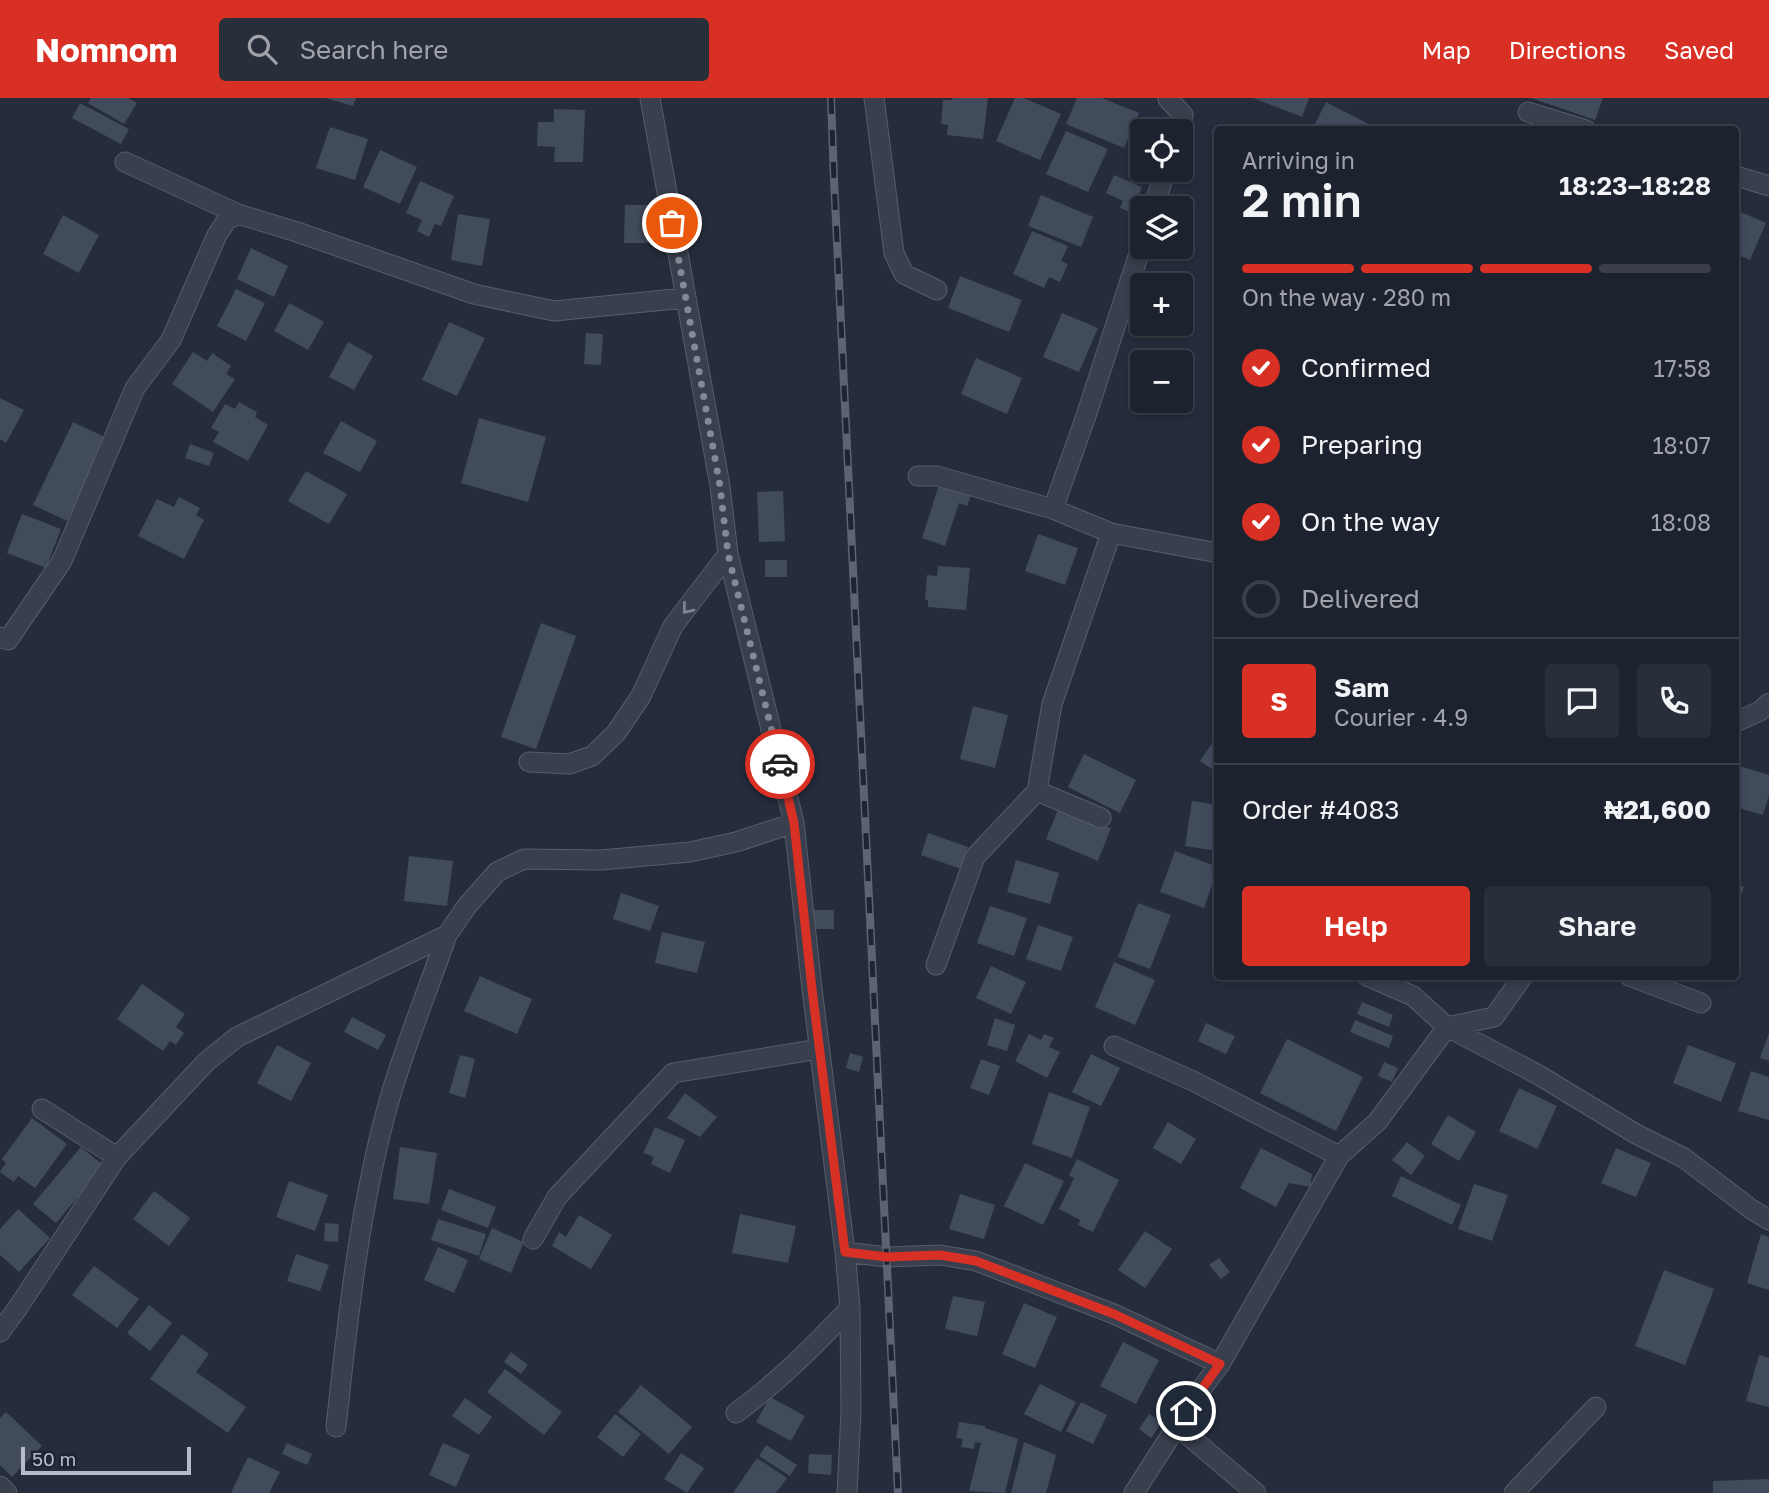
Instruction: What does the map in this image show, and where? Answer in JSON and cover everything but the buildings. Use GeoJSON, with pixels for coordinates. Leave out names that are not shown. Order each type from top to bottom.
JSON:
{"type":"FeatureCollection","features":[{"type":"Feature","properties":{"kind":"street"},"geometry":{"type":"LineString","coordinates":[[650,98],[720,486],[728,554],[794,823],[850,1308],[851,1412],[848,1493]]}},
{"type":"Feature","properties":{"kind":"street"},"geometry":{"type":"LineString","coordinates":[[874,98],[894,253],[904,274],[937,290]]}},
{"type":"Feature","properties":{"kind":"street"},"geometry":{"type":"LineString","coordinates":[[1168,98],[1183,115],[1182,119]]}},
{"type":"Feature","properties":{"kind":"street"},"geometry":{"type":"LineString","coordinates":[[1528,112],[1573,126]]}},
{"type":"Feature","properties":{"kind":"street"},"geometry":{"type":"LineString","coordinates":[[125,162],[237,214],[297,232],[474,294],[554,312],[685,298]]}},
{"type":"Feature","properties":{"kind":"street"},"geometry":{"type":"LineString","coordinates":[[1739,177],[1769,186]]}},
{"type":"Feature","properties":{"kind":"street"},"geometry":{"type":"LineString","coordinates":[[0,636],[8,640],[62,561],[135,388],[171,340],[217,235],[227,220],[237,214]]}},
{"type":"Feature","properties":{"kind":"street"},"geometry":{"type":"LineString","coordinates":[[1053,509],[1087,416],[1137,259]]}},
{"type":"Feature","properties":{"kind":"street"},"geometry":{"type":"LineString","coordinates":[[918,476],[937,475],[1053,509],[1111,533],[1214,552]]}},
{"type":"Feature","properties":{"kind":"street"},"geometry":{"type":"LineString","coordinates":[[936,965],[975,857],[1037,791],[1052,704],[1111,533]]}},
{"type":"Feature","properties":{"kind":"street"},"geometry":{"type":"LineString","coordinates":[[529,762],[569,764],[592,757],[616,733],[641,696],[673,626],[728,554]]}},
{"type":"Feature","properties":{"kind":"street"},"geometry":{"type":"LineString","coordinates":[[1739,721],[1766,712]]}},
{"type":"Feature","properties":{"kind":"street"},"geometry":{"type":"LineString","coordinates":[[1037,791],[1101,818]]}},
{"type":"Feature","properties":{"kind":"street"},"geometry":{"type":"LineString","coordinates":[[336,1427],[352,1279],[363,1209],[389,1100],[447,935],[467,906],[497,872],[524,859],[601,860],[690,852],[736,842],[794,823]]}},
{"type":"Feature","properties":{"kind":"street"},"geometry":{"type":"LineString","coordinates":[[0,1332],[117,1157],[206,1062],[237,1037],[447,935]]}},
{"type":"Feature","properties":{"kind":"street"},"geometry":{"type":"LineString","coordinates":[[1376,980],[1413,996]]}},
{"type":"Feature","properties":{"kind":"street"},"geometry":{"type":"LineString","coordinates":[[1403,980],[1413,996],[1447,1027],[1537,1074],[1636,1134],[1684,1158],[1769,1220]]}},
{"type":"Feature","properties":{"kind":"street"},"geometry":{"type":"LineString","coordinates":[[1134,1493],[1220,1364],[1339,1156],[1378,1121],[1447,1027],[1494,1017],[1520,980]]}},
{"type":"Feature","properties":{"kind":"street"},"geometry":{"type":"LineString","coordinates":[[1640,980],[1701,1003]]}},
{"type":"Feature","properties":{"kind":"street"},"geometry":{"type":"LineString","coordinates":[[1114,1046],[1193,1081],[1339,1156]]}},
{"type":"Feature","properties":{"kind":"street"},"geometry":{"type":"LineString","coordinates":[[533,1239],[557,1197],[673,1073],[819,1049]]}},
{"type":"Feature","properties":{"kind":"street"},"geometry":{"type":"LineString","coordinates":[[42,1109],[117,1157]]}},
{"type":"Feature","properties":{"kind":"street"},"geometry":{"type":"LineString","coordinates":[[845,1252],[887,1257],[940,1255],[976,1261],[1114,1314],[1220,1364]]}},
{"type":"Feature","properties":{"kind":"street"},"geometry":{"type":"LineString","coordinates":[[736,1413],[796,1364],[850,1308]]}},
{"type":"Feature","properties":{"kind":"street"},"geometry":{"type":"LineString","coordinates":[[1514,1493],[1596,1407]]}},
{"type":"Feature","properties":{"kind":"street"},"geometry":{"type":"LineString","coordinates":[[1177,1426],[1256,1493]]}},
{"type":"Feature","properties":{"kind":"street"},"geometry":{"type":"LineString","coordinates":[[0,1486],[7,1493]]}},
{"type":"Feature","properties":{"kind":"railway"},"geometry":{"type":"LineString","coordinates":[[831,98],[898,1493]]}},
{"type":"Feature","properties":{"kind":"way so far"},"geometry":{"type":"LineString","coordinates":[[672,223],[720,486],[728,554],[780,764]]}},
{"type":"Feature","properties":{"kind":"route"},"geometry":{"type":"LineString","coordinates":[[780,764],[794,823],[845,1252],[887,1257],[940,1255],[976,1261],[1114,1314],[1220,1364],[1186,1411]]}}]}
